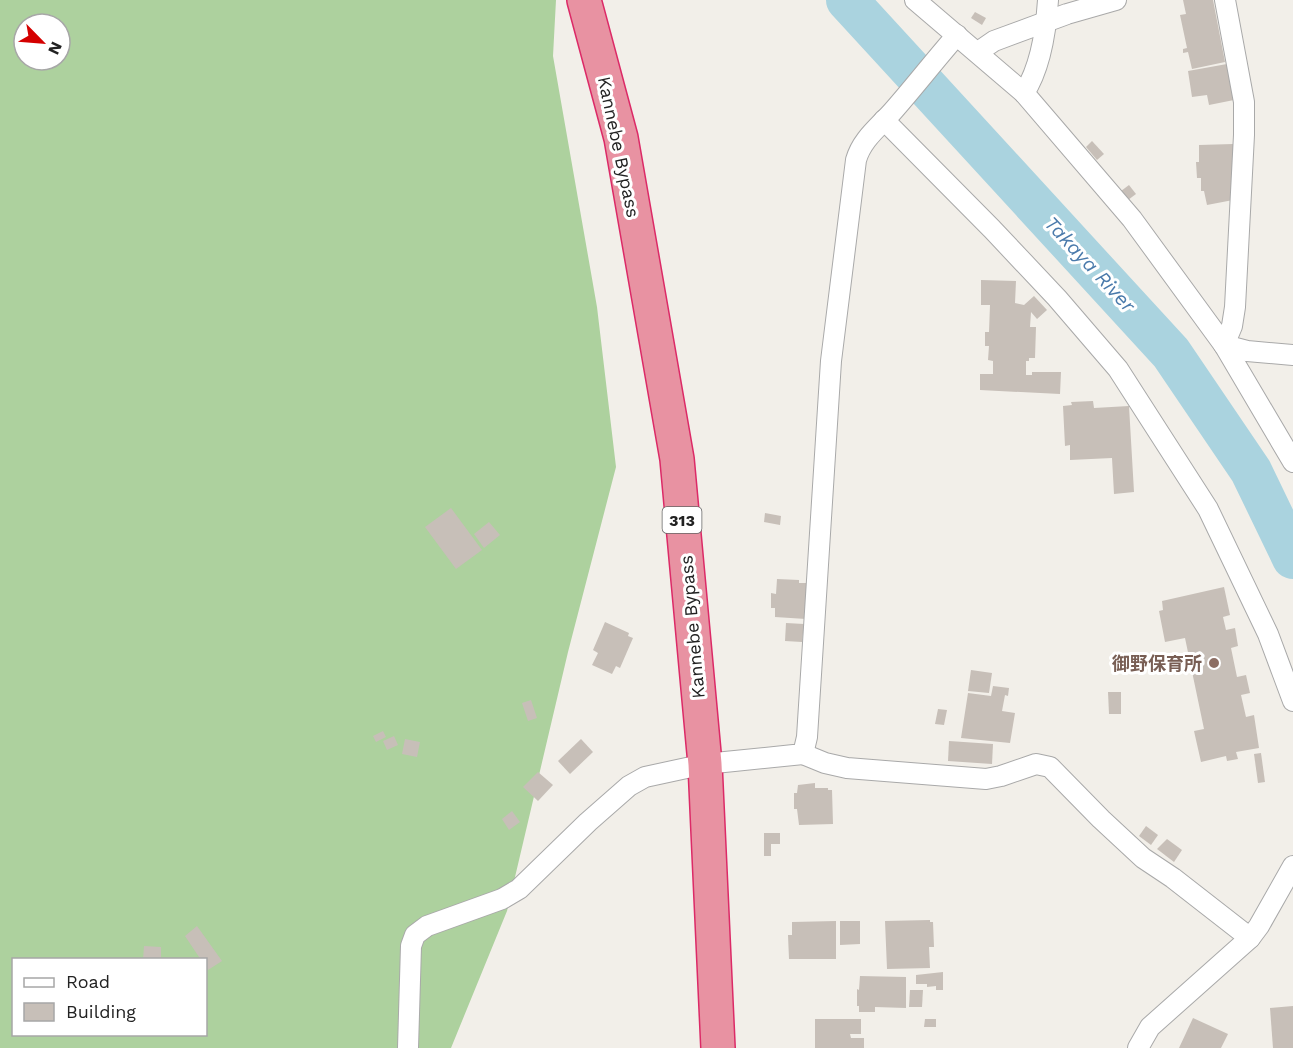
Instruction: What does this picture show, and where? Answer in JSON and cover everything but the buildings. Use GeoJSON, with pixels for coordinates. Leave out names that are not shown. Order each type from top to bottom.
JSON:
{"type":"FeatureCollection","features":[{"type":"Feature","properties":{"kind":"highway","name":"Kannebe Bypass"},"geometry":{"type":"LineString","coordinates":[[584,0],[621,138],[677,459],[705,764],[718,1048]]}},
{"type":"Feature","properties":{"kind":"street"},"geometry":{"type":"LineString","coordinates":[[915,0],[953,39],[978,52],[1024,93],[1132,219],[1224,345],[1293,462]]}},
{"type":"Feature","properties":{"kind":"street"},"geometry":{"type":"LineString","coordinates":[[1024,93],[1033,80],[1046,22],[1048,0]]}},
{"type":"Feature","properties":{"kind":"street"},"geometry":{"type":"LineString","coordinates":[[978,52],[994,41],[1116,0]]}},
{"type":"Feature","properties":{"kind":"street"},"geometry":{"type":"LineString","coordinates":[[1224,345],[1232,326],[1234,308],[1244,135],[1244,102],[1225,0]]}},
{"type":"Feature","properties":{"kind":"street"},"geometry":{"type":"LineString","coordinates":[[803,754],[807,737],[831,361],[860,148],[953,39]]}},
{"type":"Feature","properties":{"kind":"street"},"geometry":{"type":"LineString","coordinates":[[887,117],[1057,298],[1118,369],[1208,508],[1268,634],[1293,700]]}},
{"type":"Feature","properties":{"kind":"street"},"geometry":{"type":"LineString","coordinates":[[1224,345],[1247,351],[1293,355]]}},
{"type":"Feature","properties":{"kind":"street"},"geometry":{"type":"LineString","coordinates":[[408,1048],[411,946],[415,935],[427,926],[502,899],[519,889],[629,786],[645,777],[705,764],[803,754],[825,763],[847,768],[986,779],[1036,764],[1050,767],[1143,858],[1173,878],[1250,938]]}},
{"type":"Feature","properties":{"kind":"street"},"geometry":{"type":"LineString","coordinates":[[1138,1048],[1150,1027],[1250,938],[1293,866]]}},
{"type":"Feature","properties":{"kind":"green space"},"geometry":{"type":"Polygon","coordinates":[[[0,0],[556,0],[553,56],[597,307],[616,467],[568,652],[507,911],[451,1048],[0,1048],[0,0]]]}},
{"type":"Feature","properties":{"kind":"waterway","name":"Takaya River"},"geometry":{"type":"LineString","coordinates":[[847,0],[1171,353],[1251,471],[1293,558]]}},
{"type":"Feature","properties":{"kind":"place","name":"御野保育所"},"geometry":{"type":"Point","coordinates":[1214,663]}}]}
